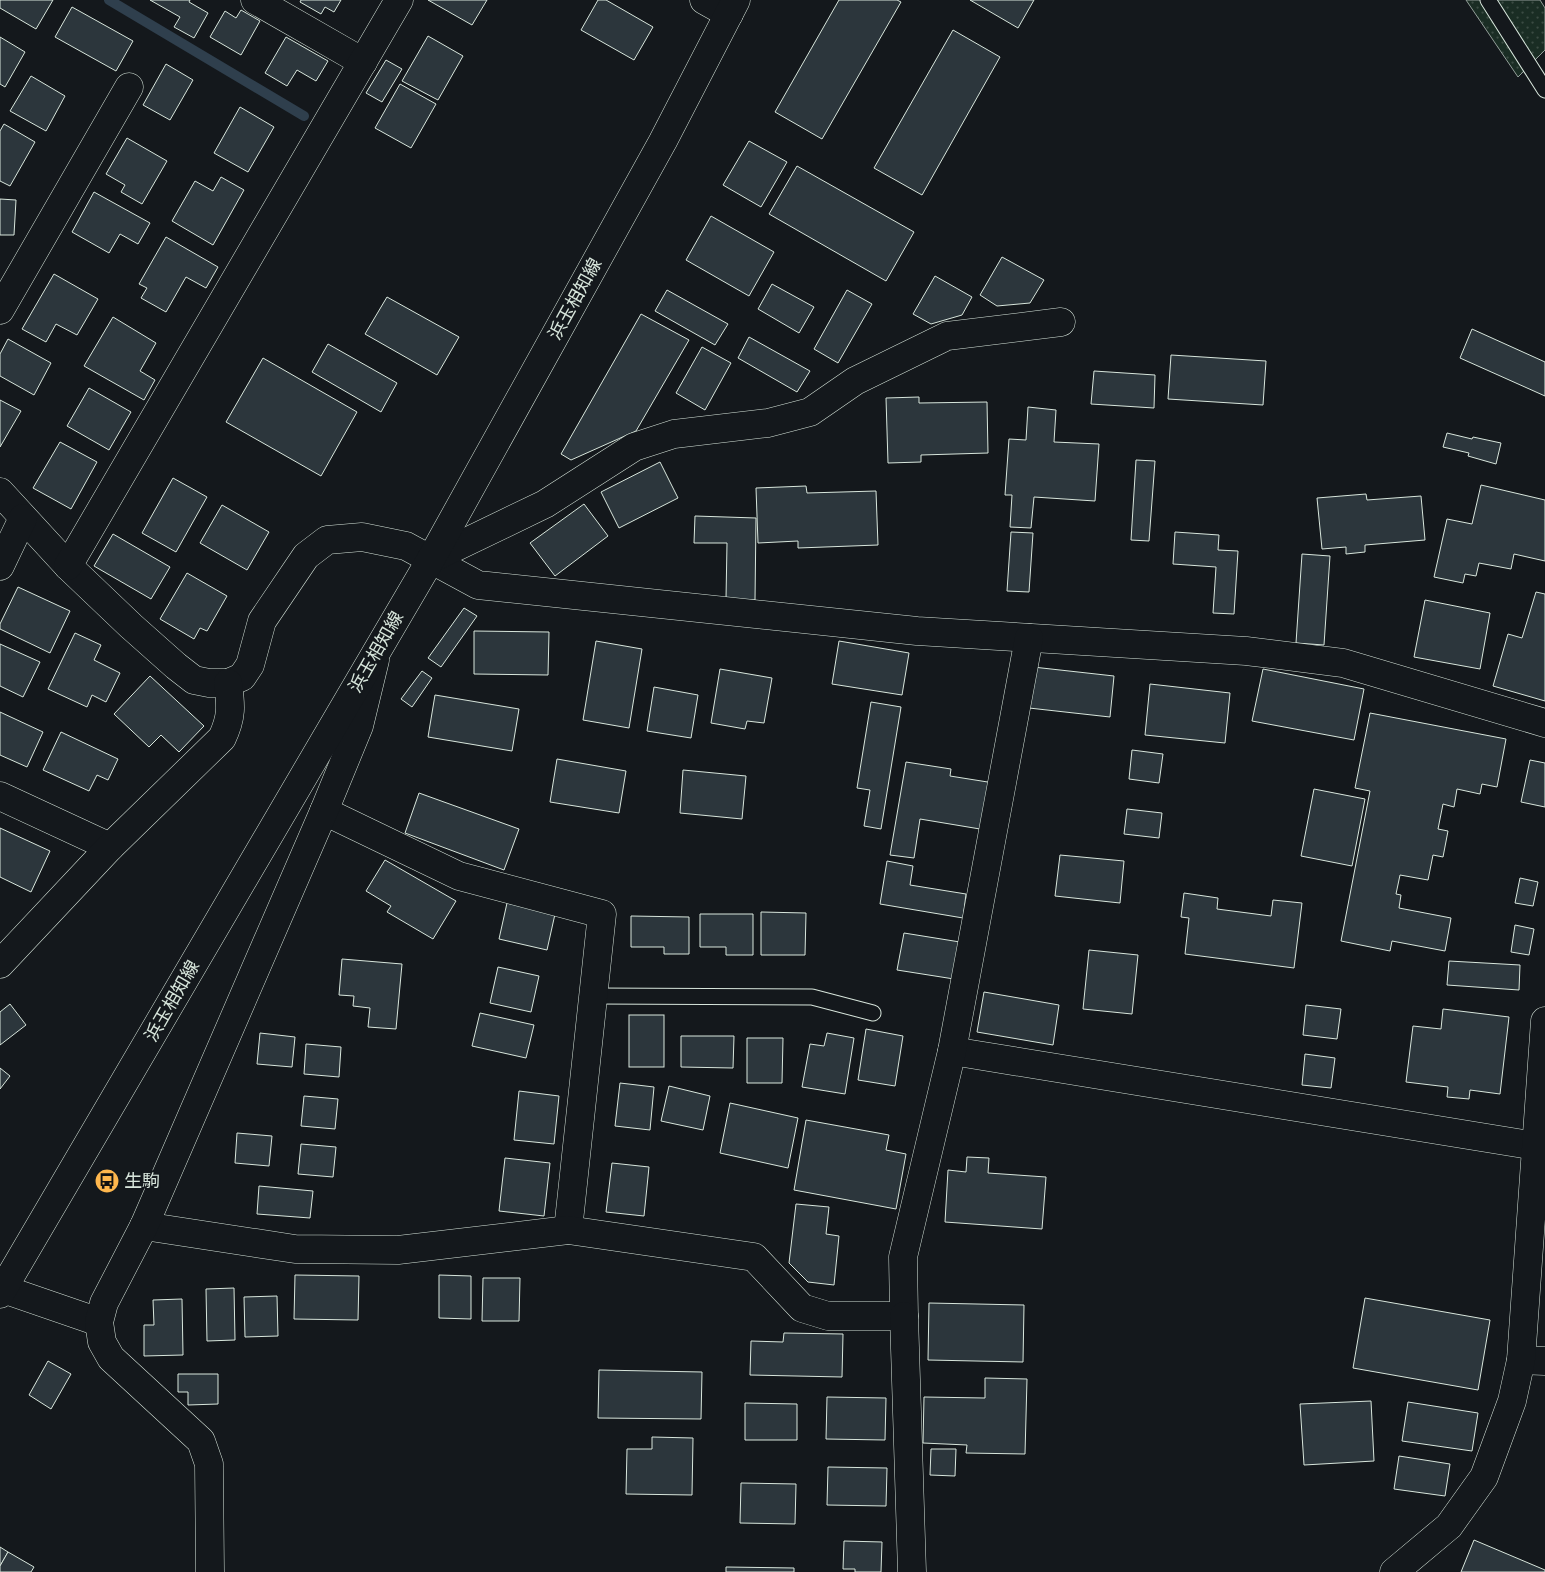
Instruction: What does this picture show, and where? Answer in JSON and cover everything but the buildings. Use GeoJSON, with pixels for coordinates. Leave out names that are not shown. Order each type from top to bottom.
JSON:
{"type":"FeatureCollection","features":[{"type":"Feature","properties":{"kind":"street"},"geometry":{"type":"LineString","coordinates":[[255,0],[363,62]]}},
{"type":"Feature","properties":{"kind":"street"},"geometry":{"type":"LineString","coordinates":[[68,566],[399,0]]}},
{"type":"Feature","properties":{"kind":"street"},"geometry":{"type":"LineString","coordinates":[[704,0],[733,7]]}},
{"type":"Feature","properties":{"kind":"street","name":"浜玉相知線"},"geometry":{"type":"LineString","coordinates":[[1,1292],[431,559],[658,150],[733,7]]}},
{"type":"Feature","properties":{"kind":"street"},"geometry":{"type":"LineString","coordinates":[[0,310],[129,87]]}},
{"type":"Feature","properties":{"kind":"street"},"geometry":{"type":"LineString","coordinates":[[431,559],[545,504],[634,447],[674,434],[768,422],[810,412],[855,382],[947,336],[1061,322]]}},
{"type":"Feature","properties":{"kind":"street"},"geometry":{"type":"LineString","coordinates":[[0,492],[68,566],[131,626],[194,680],[209,683],[228,683],[242,677],[250,665],[262,621],[306,556],[327,540],[362,537],[406,546],[478,585],[917,631],[1246,652],[1343,663],[1545,723]]}},
{"type":"Feature","properties":{"kind":"street"},"geometry":{"type":"LineString","coordinates":[[0,566],[23,518]]}},
{"type":"Feature","properties":{"kind":"street"},"geometry":{"type":"LineString","coordinates":[[912,1572],[903,1257],[952,1051],[1029,638]]}},
{"type":"Feature","properties":{"kind":"street"},"geometry":{"type":"LineString","coordinates":[[210,1572],[209,1464],[201,1441],[111,1358],[102,1342],[99,1322],[104,1303],[144,1226],[324,811],[359,726],[378,649]]}},
{"type":"Feature","properties":{"kind":"street"},"geometry":{"type":"LineString","coordinates":[[0,964],[110,847],[222,738],[229,722],[232,706],[228,683]]}},
{"type":"Feature","properties":{"kind":"street"},"geometry":{"type":"LineString","coordinates":[[0,796],[110,847]]}},
{"type":"Feature","properties":{"kind":"street"},"geometry":{"type":"LineString","coordinates":[[324,811],[459,876],[602,914],[568,1230]]}},
{"type":"Feature","properties":{"kind":"street"},"geometry":{"type":"LineString","coordinates":[[1394,1572],[1449,1526],[1484,1477],[1512,1401],[1533,1360],[1536,1146],[1545,1021]]}},
{"type":"Feature","properties":{"kind":"street"},"geometry":{"type":"LineString","coordinates":[[952,1051],[1536,1146]]}},
{"type":"Feature","properties":{"kind":"street"},"geometry":{"type":"LineString","coordinates":[[144,1226],[295,1249],[398,1250],[568,1230],[754,1257],[802,1308],[828,1316],[904,1316]]}},
{"type":"Feature","properties":{"kind":"street"},"geometry":{"type":"LineString","coordinates":[[1,1292],[99,1322]]}},
{"type":"Feature","properties":{"kind":"lane"},"geometry":{"type":"LineString","coordinates":[[1488,0],[1545,90]]}},
{"type":"Feature","properties":{"kind":"lane"},"geometry":{"type":"LineString","coordinates":[[593,996],[812,997],[873,1013]]}},
{"type":"Feature","properties":{"kind":"green space"},"geometry":{"type":"Polygon","coordinates":[[[1466,0],[1540,0],[1545,8],[1545,50],[1518,77],[1466,0]]]}},
{"type":"Feature","properties":{"kind":"waterway"},"geometry":{"type":"LineString","coordinates":[[109,0],[304,116]]}},
{"type":"Feature","properties":{"kind":"place","name":"生駒"},"geometry":{"type":"Point","coordinates":[107,1181]}}]}
